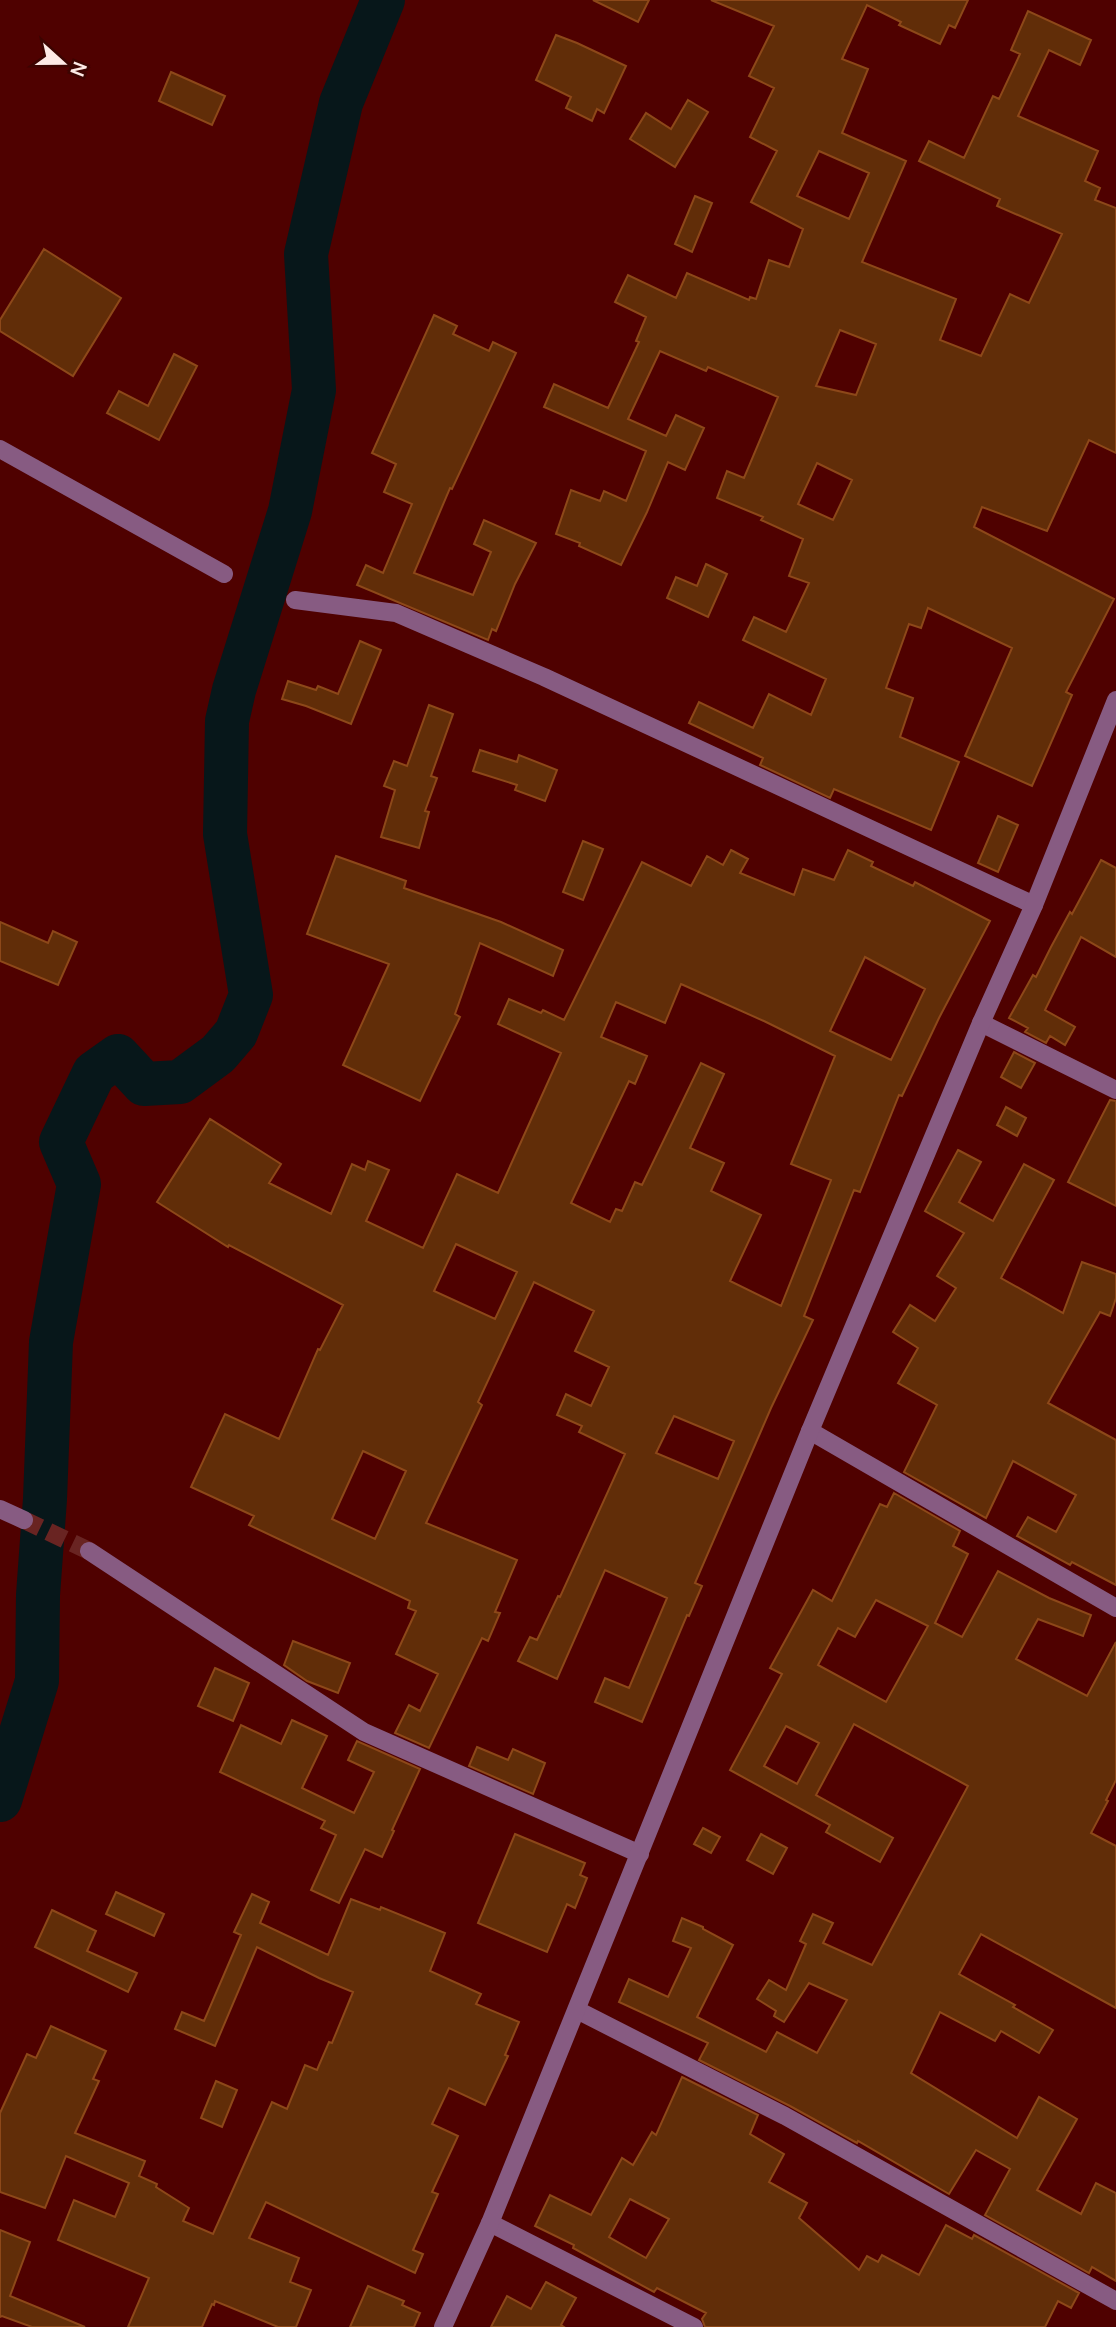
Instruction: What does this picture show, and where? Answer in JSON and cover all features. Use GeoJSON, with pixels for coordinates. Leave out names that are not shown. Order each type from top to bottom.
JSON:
{"type":"FeatureCollection","features":[{"type":"Feature","properties":{"kind":"street"},"geometry":{"type":"LineString","coordinates":[[0,449],[224,574]]}},
{"type":"Feature","properties":{"kind":"street"},"geometry":{"type":"LineString","coordinates":[[295,600],[396,613],[544,677],[1034,905]]}},
{"type":"Feature","properties":{"kind":"street"},"geometry":{"type":"LineString","coordinates":[[443,2327],[490,2223],[810,1431],[981,1023],[1034,905],[1116,700]]}},
{"type":"Feature","properties":{"kind":"street"},"geometry":{"type":"LineString","coordinates":[[981,1023],[1116,1090]]}},
{"type":"Feature","properties":{"kind":"street"},"geometry":{"type":"LineString","coordinates":[[810,1431],[1116,1608]]}},
{"type":"Feature","properties":{"kind":"street"},"geometry":{"type":"LineString","coordinates":[[0,1509],[24,1520]]}},
{"type":"Feature","properties":{"kind":"street"},"geometry":{"type":"LineString","coordinates":[[89,1551],[364,1732],[640,1854]]}},
{"type":"Feature","properties":{"kind":"street"},"geometry":{"type":"LineString","coordinates":[[577,2010],[785,2116],[1116,2301]]}},
{"type":"Feature","properties":{"kind":"street"},"geometry":{"type":"LineString","coordinates":[[490,2223],[694,2327]]}},
{"type":"Feature","properties":{"kind":"building"},"geometry":{"type":"Polygon","coordinates":[[[593,0],[649,0],[638,22],[593,0]]]}},
{"type":"Feature","properties":{"kind":"building"},"geometry":{"type":"Polygon","coordinates":[[[711,0],[968,0],[955,28],[949,25],[940,44],[899,25],[901,22],[867,5],[842,59],[868,69],[842,133],[906,161],[862,262],[956,299],[940,340],[981,356],[1010,294],[1029,303],[1062,234],[997,206],[1000,199],[919,161],[929,141],[964,158],[993,96],[999,99],[1020,54],[1011,50],[1028,11],[1091,40],[1080,65],[1049,50],[1018,116],[1098,151],[1085,181],[1100,188],[1095,200],[1116,208],[1116,453],[1089,440],[1047,531],[982,507],[974,527],[1114,599],[1066,692],[1072,695],[1032,786],[965,756],[1012,648],[928,608],[921,628],[909,624],[886,688],[913,698],[900,737],[959,762],[931,830],[834,789],[830,798],[760,765],[763,758],[689,723],[699,702],[753,728],[769,694],[811,715],[826,679],[743,640],[754,617],[786,632],[809,583],[789,576],[803,539],[761,520],[763,517],[717,498],[727,471],[744,478],[778,397],[708,367],[706,371],[660,351],[628,419],[666,436],[676,415],[704,428],[685,470],[668,462],[621,565],[579,546],[580,543],[556,534],[571,490],[600,501],[604,491],[626,501],[646,451],[544,407],[554,384],[608,408],[639,342],[636,341],[646,317],[615,302],[628,275],[676,298],[687,273],[749,300],[750,297],[756,299],[769,260],[789,267],[803,229],[751,202],[777,151],[750,137],[774,88],[749,76],[774,26],[711,0]],[[819,151],[797,196],[849,219],[869,173],[819,151]],[[840,330],[816,386],[856,395],[876,344],[840,330]],[[817,463],[798,504],[833,520],[852,480],[817,463]]]}},
{"type":"Feature","properties":{"kind":"building"},"geometry":{"type":"Polygon","coordinates":[[[556,35],[626,66],[604,113],[597,109],[592,121],[566,108],[571,97],[536,80],[556,35]]]}},
{"type":"Feature","properties":{"kind":"building"},"geometry":{"type":"Polygon","coordinates":[[[171,72],[225,96],[212,125],[159,101],[171,72]]]}},
{"type":"Feature","properties":{"kind":"building"},"geometry":{"type":"Polygon","coordinates":[[[688,100],[708,112],[675,167],[630,139],[646,113],[671,129],[688,100]]]}},
{"type":"Feature","properties":{"kind":"building"},"geometry":{"type":"Polygon","coordinates":[[[695,196],[712,203],[692,252],[675,244],[695,196]]]}},
{"type":"Feature","properties":{"kind":"building"},"geometry":{"type":"Polygon","coordinates":[[[44,249],[121,298],[73,376],[0,331],[0,320],[44,249]]]}},
{"type":"Feature","properties":{"kind":"building"},"geometry":{"type":"Polygon","coordinates":[[[434,315],[457,326],[453,334],[489,351],[493,342],[516,353],[452,489],[450,488],[414,573],[473,595],[491,552],[474,544],[484,520],[536,543],[515,584],[496,631],[492,629],[488,640],[357,585],[366,565],[383,573],[412,504],[384,492],[396,464],[372,453],[434,315]]]}},
{"type":"Feature","properties":{"kind":"building"},"geometry":{"type":"Polygon","coordinates":[[[174,354],[197,366],[159,440],[107,413],[119,391],[148,406],[174,354]]]}},
{"type":"Feature","properties":{"kind":"building"},"geometry":{"type":"Polygon","coordinates":[[[706,564],[727,574],[708,617],[667,598],[676,577],[697,586],[706,564]]]}},
{"type":"Feature","properties":{"kind":"building"},"geometry":{"type":"Polygon","coordinates":[[[360,641],[381,650],[351,724],[282,699],[288,681],[316,690],[318,686],[338,694],[360,641]]]}},
{"type":"Feature","properties":{"kind":"building"},"geometry":{"type":"Polygon","coordinates":[[[429,705],[453,714],[431,776],[437,778],[425,811],[429,812],[419,848],[381,837],[395,790],[384,786],[394,761],[407,766],[429,705]]]}},
{"type":"Feature","properties":{"kind":"building"},"geometry":{"type":"Polygon","coordinates":[[[480,750],[517,762],[519,755],[557,770],[545,801],[515,790],[517,785],[473,771],[480,750]]]}},
{"type":"Feature","properties":{"kind":"building"},"geometry":{"type":"Polygon","coordinates":[[[998,816],[1018,825],[998,872],[978,863],[998,816]]]}},
{"type":"Feature","properties":{"kind":"building"},"geometry":{"type":"Polygon","coordinates":[[[583,841],[603,849],[583,900],[563,892],[583,841]]]}},
{"type":"Feature","properties":{"kind":"building"},"geometry":{"type":"Polygon","coordinates":[[[731,850],[748,859],[740,873],[794,895],[803,869],[834,880],[848,850],[873,862],[871,866],[913,886],[915,882],[990,921],[902,1096],[899,1095],[860,1192],[854,1190],[804,1316],[813,1320],[771,1408],[695,1583],[702,1586],[642,1722],[595,1702],[605,1678],[629,1688],[667,1598],[605,1570],[557,1679],[518,1661],[530,1637],[537,1640],[558,1596],[560,1597],[625,1454],[579,1432],[582,1426],[557,1415],[566,1394],[591,1406],[609,1367],[575,1351],[594,1311],[534,1282],[478,1402],[482,1405],[426,1523],[517,1560],[495,1612],[500,1613],[488,1641],[482,1638],[429,1748],[395,1733],[409,1705],[420,1711],[438,1674],[396,1654],[416,1611],[408,1608],[410,1601],[249,1525],[254,1516],[191,1487],[225,1414],[279,1439],[318,1349],[320,1350],[343,1305],[229,1245],[228,1247],[157,1202],[210,1119],[281,1164],[269,1183],[331,1214],[352,1164],[365,1170],[368,1161],[389,1170],[366,1221],[423,1248],[457,1174],[498,1193],[561,1053],[498,1024],[509,999],[564,1020],[642,862],[691,886],[707,856],[723,865],[731,850]],[[865,957],[830,1031],[891,1060],[925,989],[865,957]],[[681,984],[665,1023],[616,1002],[601,1037],[647,1056],[635,1084],[629,1081],[571,1203],[610,1222],[616,1209],[622,1211],[635,1182],[642,1185],[701,1063],[724,1074],[690,1148],[724,1163],[711,1191],[761,1215],[730,1281],[781,1306],[831,1180],[791,1164],[835,1056],[681,984]],[[456,1244],[434,1291],[495,1319],[517,1272],[456,1244]],[[674,1416],[656,1453],[718,1479],[734,1441],[674,1416]],[[363,1451],[332,1519],[375,1539],[406,1471],[363,1451]]]}},
{"type":"Feature","properties":{"kind":"building"},"geometry":{"type":"Polygon","coordinates":[[[336,856],[406,881],[404,888],[501,922],[563,950],[553,976],[480,943],[455,1014],[460,1017],[420,1101],[343,1065],[389,964],[307,934],[336,856]]]}},
{"type":"Feature","properties":{"kind":"building"},"geometry":{"type":"Polygon","coordinates":[[[1101,860],[1116,868],[1116,957],[1081,937],[1045,1010],[1075,1027],[1065,1045],[1050,1036],[1046,1043],[1025,1032],[1028,1028],[1009,1018],[1033,975],[1036,977],[1101,860]]]}},
{"type":"Feature","properties":{"kind":"building"},"geometry":{"type":"Polygon","coordinates":[[[0,922],[48,943],[53,931],[77,942],[58,985],[0,961],[0,922]]]}},
{"type":"Feature","properties":{"kind":"building"},"geometry":{"type":"Polygon","coordinates":[[[1014,1052],[1035,1063],[1021,1088],[1001,1077],[1014,1052]]]}},
{"type":"Feature","properties":{"kind":"building"},"geometry":{"type":"Polygon","coordinates":[[[1110,1100],[1116,1101],[1116,1206],[1068,1182],[1110,1100]]]}},
{"type":"Feature","properties":{"kind":"building"},"geometry":{"type":"Polygon","coordinates":[[[1006,1107],[1026,1118],[1017,1136],[997,1125],[1006,1107]]]}},
{"type":"Feature","properties":{"kind":"building"},"geometry":{"type":"Polygon","coordinates":[[[958,1150],[981,1162],[959,1202],[993,1221],[1024,1164],[1054,1180],[1001,1278],[1063,1313],[1082,1262],[1116,1274],[1116,1298],[1110,1316],[1100,1312],[1048,1403],[1116,1440],[1116,1585],[1072,1562],[1070,1565],[1017,1536],[1028,1517],[1056,1532],[1076,1495],[1013,1461],[986,1518],[904,1472],[937,1405],[898,1383],[918,1348],[893,1332],[910,1305],[935,1321],[956,1288],[937,1276],[964,1233],[925,1211],[958,1150]]]}},
{"type":"Feature","properties":{"kind":"building"},"geometry":{"type":"Polygon","coordinates":[[[894,1493],[960,1531],[953,1546],[968,1554],[935,1623],[962,1637],[998,1571],[1049,1598],[1091,1615],[1083,1636],[1038,1619],[1016,1659],[1087,1696],[1116,1642],[1116,1780],[1091,1833],[1116,1846],[1116,2008],[981,1934],[959,1974],[1053,2030],[1039,2053],[1001,2031],[995,2041],[940,2012],[911,2073],[1017,2138],[1039,2097],[1077,2119],[1037,2190],[1081,2214],[1096,2183],[1116,2193],[1116,2281],[1092,2267],[1089,2273],[985,2215],[1010,2169],[976,2150],[949,2194],[858,2141],[857,2143],[699,2060],[708,2043],[619,2002],[629,1979],[668,1997],[691,1948],[673,1941],[682,1918],[733,1945],[697,2017],[766,2052],[777,2032],[817,2053],[847,2000],[809,1983],[784,2022],[774,2016],[776,2011],[757,1999],[769,1980],[786,1990],[806,1944],[800,1941],[813,1914],[833,1923],[823,1943],[872,1965],[968,1786],[854,1724],[816,1795],[893,1838],[880,1862],[826,1832],[830,1825],[730,1770],[782,1674],[770,1668],[813,1590],[832,1601],[880,1504],[887,1507],[894,1493]],[[876,1600],[855,1637],[838,1628],[818,1665],[886,1702],[928,1626],[876,1600]],[[786,1726],[764,1766],[797,1784],[819,1743],[786,1726]]]}},
{"type":"Feature","properties":{"kind":"building"},"geometry":{"type":"Polygon","coordinates":[[[293,1641],[350,1663],[338,1693],[307,1681],[284,1665],[293,1641]]]}},
{"type":"Feature","properties":{"kind":"building"},"geometry":{"type":"Polygon","coordinates":[[[215,1668],[249,1683],[233,1721],[198,1706],[215,1668]]]}},
{"type":"Feature","properties":{"kind":"building"},"geometry":{"type":"Polygon","coordinates":[[[292,1720],[327,1736],[302,1788],[354,1813],[374,1772],[348,1760],[357,1741],[420,1769],[382,1857],[365,1849],[339,1903],[311,1890],[336,1835],[321,1828],[325,1821],[220,1772],[241,1725],[281,1744],[292,1720]]]}},
{"type":"Feature","properties":{"kind":"building"},"geometry":{"type":"Polygon","coordinates":[[[477,1747],[508,1760],[513,1749],[545,1763],[533,1794],[469,1766],[477,1747]]]}},
{"type":"Feature","properties":{"kind":"building"},"geometry":{"type":"Polygon","coordinates":[[[703,1828],[720,1837],[711,1853],[694,1844],[703,1828]]]}},
{"type":"Feature","properties":{"kind":"building"},"geometry":{"type":"Polygon","coordinates":[[[515,1834],[585,1863],[580,1875],[587,1878],[575,1908],[567,1904],[547,1952],[478,1923],[515,1834]]]}},
{"type":"Feature","properties":{"kind":"building"},"geometry":{"type":"Polygon","coordinates":[[[761,1834],[787,1848],[773,1874],[747,1860],[761,1834]]]}},
{"type":"Feature","properties":{"kind":"building"},"geometry":{"type":"Polygon","coordinates":[[[116,1892],[164,1914],[154,1936],[106,1914],[116,1892]]]}},
{"type":"Feature","properties":{"kind":"building"},"geometry":{"type":"Polygon","coordinates":[[[252,1894],[269,1902],[260,1923],[328,1955],[351,1899],[380,1910],[381,1907],[445,1933],[430,1971],[481,1994],[476,2004],[519,2022],[505,2055],[508,2056],[485,2105],[449,2088],[432,2124],[458,2136],[432,2192],[438,2194],[413,2250],[423,2254],[415,2273],[266,2202],[249,2238],[299,2258],[290,2282],[311,2290],[296,2327],[278,2327],[215,2301],[202,2327],[128,2327],[149,2278],[58,2240],[74,2200],[115,2217],[129,2183],[66,2156],[45,2208],[0,2192],[0,2113],[27,2054],[36,2058],[51,2026],[106,2051],[93,2079],[99,2081],[75,2133],[145,2161],[139,2176],[157,2184],[156,2187],[189,2208],[183,2221],[213,2234],[272,2102],[287,2109],[305,2065],[317,2070],[329,2042],[332,2043],[353,1992],[257,1947],[215,2046],[175,2029],[182,2012],[204,2021],[241,1935],[234,1932],[252,1894]]]}},
{"type":"Feature","properties":{"kind":"building"},"geometry":{"type":"Polygon","coordinates":[[[52,1910],[96,1931],[87,1951],[137,1973],[128,1992],[35,1947],[52,1910]]]}},
{"type":"Feature","properties":{"kind":"building"},"geometry":{"type":"Polygon","coordinates":[[[682,2077],[758,2115],[750,2134],[784,2154],[769,2182],[807,2203],[799,2218],[859,2270],[867,2256],[878,2262],[882,2255],[919,2275],[946,2225],[972,2239],[974,2235],[1079,2293],[1071,2308],[1058,2301],[1045,2327],[705,2327],[702,2319],[706,2313],[657,2288],[654,2292],[573,2248],[574,2245],[535,2226],[550,2195],[591,2215],[622,2158],[633,2165],[652,2132],[656,2135],[682,2077]],[[630,2199],[609,2237],[646,2258],[669,2219],[630,2199]]]}},
{"type":"Feature","properties":{"kind":"building"},"geometry":{"type":"Polygon","coordinates":[[[216,2081],[237,2090],[222,2127],[201,2118],[216,2081]]]}},
{"type":"Feature","properties":{"kind":"building"},"geometry":{"type":"Polygon","coordinates":[[[0,2230],[30,2242],[10,2296],[85,2327],[32,2327],[0,2317],[0,2230]]]}},
{"type":"Feature","properties":{"kind":"building"},"geometry":{"type":"Polygon","coordinates":[[[546,2282],[576,2298],[561,2325],[564,2327],[491,2327],[507,2296],[531,2309],[546,2282]]]}},
{"type":"Feature","properties":{"kind":"building"},"geometry":{"type":"Polygon","coordinates":[[[368,2286],[404,2301],[402,2305],[420,2313],[414,2327],[350,2327],[368,2286]]]}},
{"type":"Feature","properties":{"kind":"waterway"},"geometry":{"type":"LineString","coordinates":[[0,1800],[37,1681],[38,1595],[51,1342],[79,1184],[61,1142],[94,1073],[118,1056],[144,1084],[180,1082],[218,1054],[236,1033],[251,995],[225,834],[227,721],[234,690],[290,511],[314,390],[306,254],[341,103],[383,0]]}},
{"type":"Feature","properties":{"kind":"tunnel"},"geometry":{"type":"LineString","coordinates":[[24,1520],[89,1551]]}}]}
